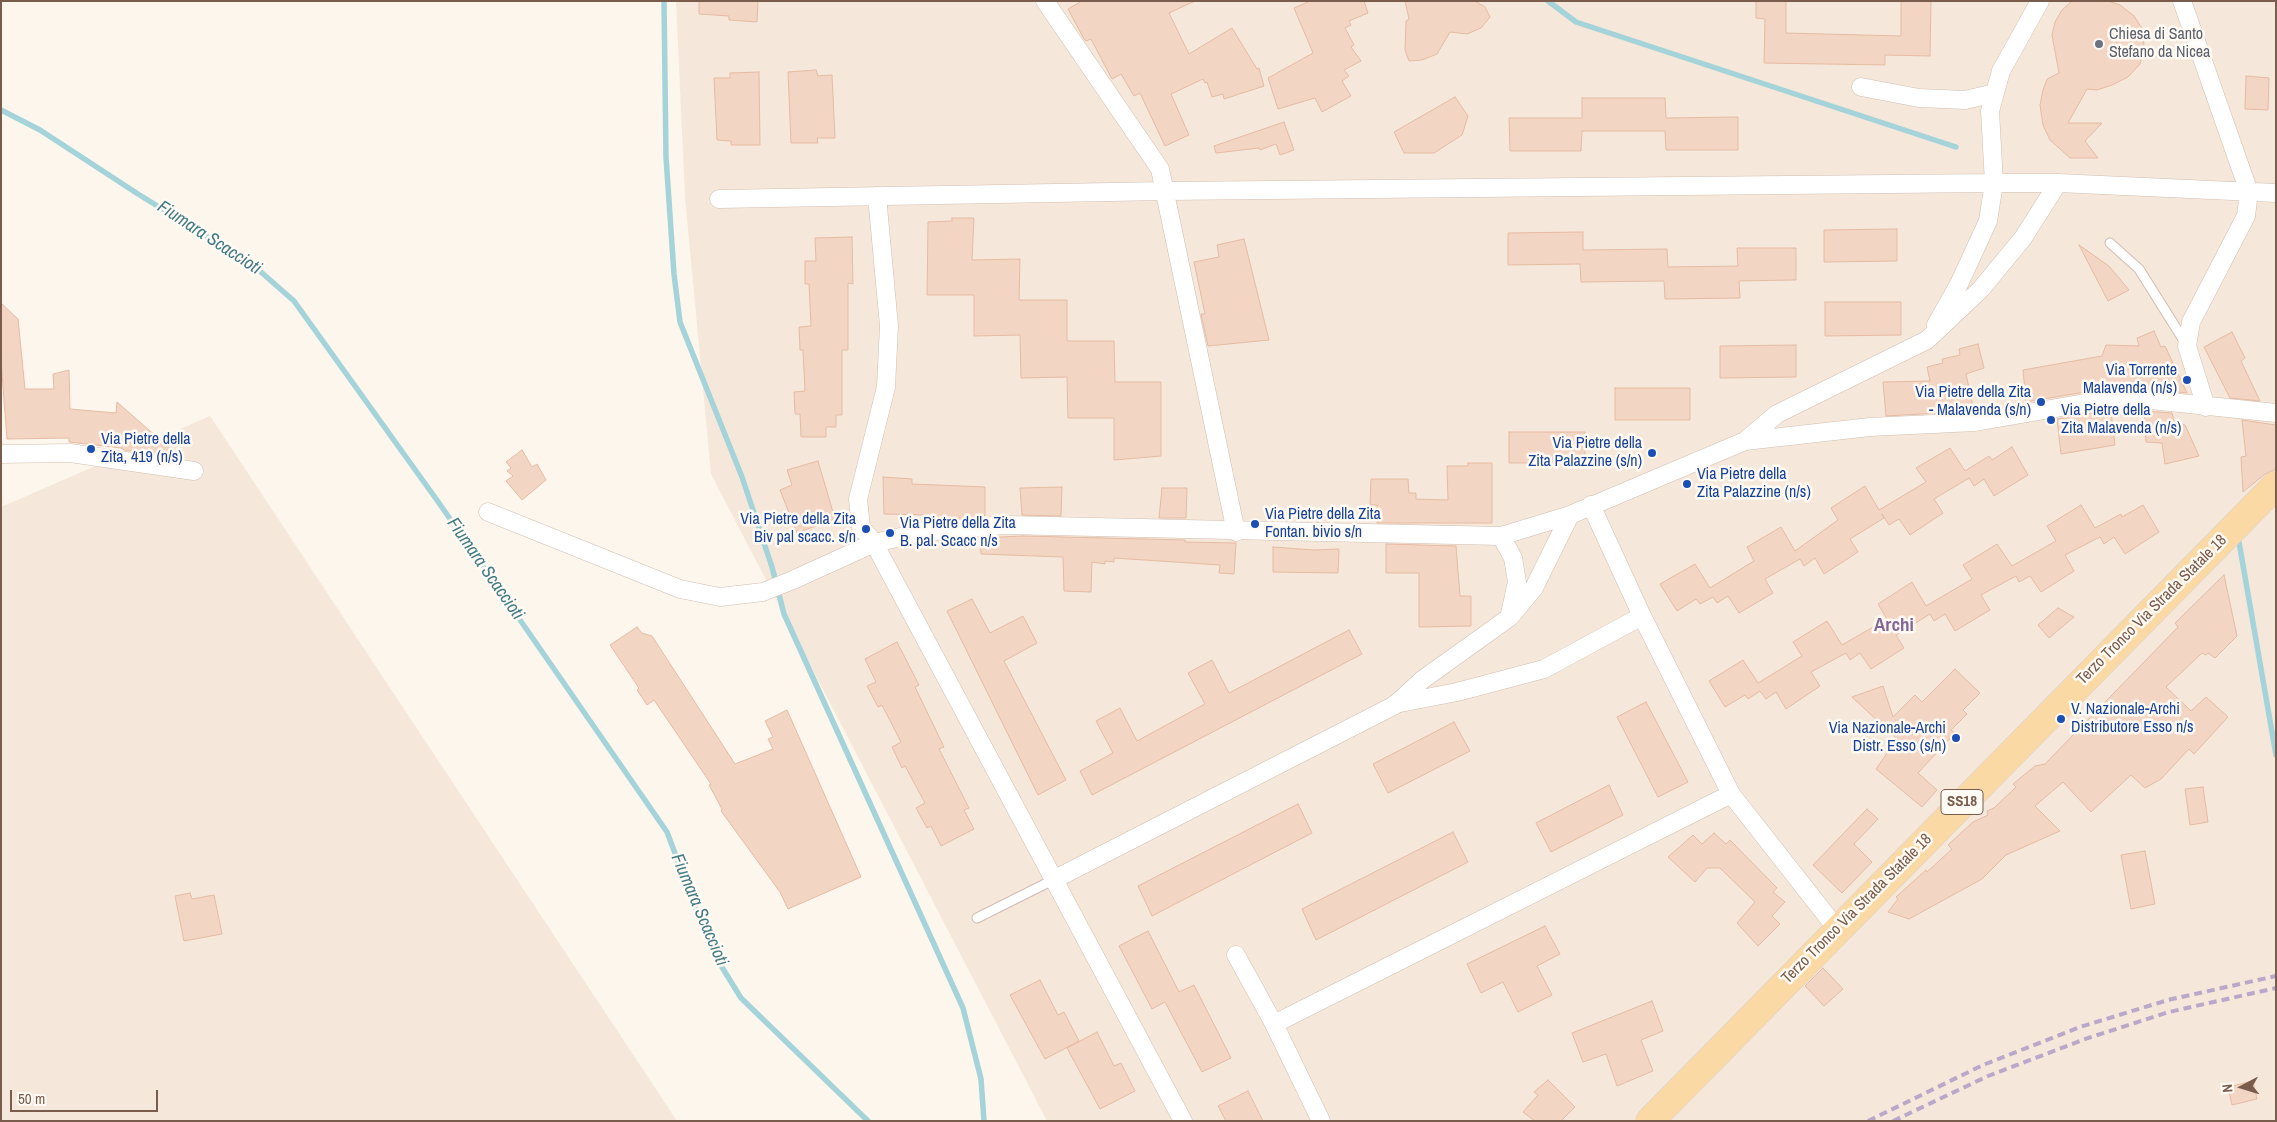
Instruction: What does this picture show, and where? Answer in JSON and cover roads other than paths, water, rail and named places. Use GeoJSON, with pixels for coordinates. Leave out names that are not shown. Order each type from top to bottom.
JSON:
{"type":"FeatureCollection","features":[{"type":"Feature","properties":{"kind":"main road","name":"Terzo Tronco Via Strada Statale 18"},"geometry":{"type":"LineString","coordinates":[[1650,1121],[2276,485]]}},
{"type":"Feature","properties":{"kind":"street"},"geometry":{"type":"LineString","coordinates":[[1045,1],[1160,169],[1236,532]]}},
{"type":"Feature","properties":{"kind":"street"},"geometry":{"type":"LineString","coordinates":[[1927,340],[1959,284],[1988,221],[1994,183],[1990,111],[2001,71],[2040,1]]}},
{"type":"Feature","properties":{"kind":"street"},"geometry":{"type":"LineString","coordinates":[[2182,1],[2249,192],[2246,216],[2191,322],[2187,346],[2206,407]]}},
{"type":"Feature","properties":{"kind":"street"},"geometry":{"type":"LineString","coordinates":[[1861,87],[1919,98],[1965,100],[1995,93]]}},
{"type":"Feature","properties":{"kind":"street"},"geometry":{"type":"LineString","coordinates":[[719,199],[1166,191],[1994,183],[2058,183],[2276,193]]}},
{"type":"Feature","properties":{"kind":"street"},"geometry":{"type":"LineString","coordinates":[[1744,441],[1777,414],[1927,340],[1981,289],[2023,238],[2058,183]]}},
{"type":"Feature","properties":{"kind":"street"},"geometry":{"type":"LineString","coordinates":[[877,196],[889,326],[886,387],[858,499],[861,527],[874,543],[1182,1121]]}},
{"type":"Feature","properties":{"kind":"street"},"geometry":{"type":"LineString","coordinates":[[488,512],[680,589],[720,597],[763,592],[874,543],[923,532],[1005,525],[1236,532],[1501,536],[1570,515],[1744,441],[1870,427],[1974,422],[2091,402],[2151,400],[2276,413]]}},
{"type":"Feature","properties":{"kind":"street"},"geometry":{"type":"LineString","coordinates":[[1,454],[70,453],[194,471]]}},
{"type":"Feature","properties":{"kind":"street"},"geometry":{"type":"LineString","coordinates":[[1591,505],[1642,616],[1731,794],[1838,929]]}},
{"type":"Feature","properties":{"kind":"street"},"geometry":{"type":"LineString","coordinates":[[1053,880],[1395,704],[1422,680],[1510,617],[1534,588],[1570,515]]}},
{"type":"Feature","properties":{"kind":"street"},"geometry":{"type":"LineString","coordinates":[[1501,536],[1513,558],[1517,582],[1510,617]]}},
{"type":"Feature","properties":{"kind":"street"},"geometry":{"type":"LineString","coordinates":[[1395,704],[1457,692],[1544,669],[1642,616]]}},
{"type":"Feature","properties":{"kind":"street"},"geometry":{"type":"LineString","coordinates":[[1274,1024],[1731,794]]}},
{"type":"Feature","properties":{"kind":"street"},"geometry":{"type":"LineString","coordinates":[[1236,955],[1274,1024],[1321,1121]]}},
{"type":"Feature","properties":{"kind":"lane"},"geometry":{"type":"LineString","coordinates":[[2110,243],[2139,269],[2187,346]]}},
{"type":"Feature","properties":{"kind":"lane"},"geometry":{"type":"LineString","coordinates":[[977,918],[1053,880]]}},
{"type":"Feature","properties":{"kind":"waterway"},"geometry":{"type":"LineString","coordinates":[[664,1],[666,157],[674,274],[680,322],[742,477],[772,567],[784,614],[963,1008],[981,1079],[984,1121]]}},
{"type":"Feature","properties":{"kind":"waterway"},"geometry":{"type":"LineString","coordinates":[[1548,1],[1576,22],[1956,147]]}},
{"type":"Feature","properties":{"kind":"waterway","name":"Fiumara Scaccioti"},"geometry":{"type":"LineString","coordinates":[[1,110],[40,130],[138,194],[253,265],[294,301],[439,503],[667,832],[712,951],[741,998],[868,1121]]}},
{"type":"Feature","properties":{"kind":"waterway"},"geometry":{"type":"LineString","coordinates":[[2239,542],[2276,755]]}},
{"type":"Feature","properties":{"kind":"railway"},"geometry":{"type":"LineString","coordinates":[[1868,1121],[1983,1065],[2080,1027],[2168,1000],[2276,976]]}},
{"type":"Feature","properties":{"kind":"railway"},"geometry":{"type":"LineString","coordinates":[[1893,1121],[1988,1076],[2088,1038],[2169,1012],[2276,988]]}},
{"type":"Feature","properties":{"kind":"place","name":"Chiesa di Santo Stefano da Nicea"},"geometry":{"type":"Point","coordinates":[2099,44]}},
{"type":"Feature","properties":{"kind":"place","name":"Via Torrente Malavenda (n/s)"},"geometry":{"type":"Point","coordinates":[2187,380]}},
{"type":"Feature","properties":{"kind":"place","name":"Via Pietre della Zita - Malavenda (s/n)"},"geometry":{"type":"Point","coordinates":[2041,402]}},
{"type":"Feature","properties":{"kind":"place","name":"Via Pietre della Zita Malavenda (n/s)"},"geometry":{"type":"Point","coordinates":[2051,420]}},
{"type":"Feature","properties":{"kind":"place","name":"Via Pietre della Zita, 419 (n/s)"},"geometry":{"type":"Point","coordinates":[91,449]}},
{"type":"Feature","properties":{"kind":"place","name":"Via Pietre della Zita Palazzine (s/n)"},"geometry":{"type":"Point","coordinates":[1652,453]}},
{"type":"Feature","properties":{"kind":"place","name":"Via Pietre della Zita Palazzine (n/s)"},"geometry":{"type":"Point","coordinates":[1687,484]}},
{"type":"Feature","properties":{"kind":"place","name":"Via Pietre della Zita Fontan. bivio s/n"},"geometry":{"type":"Point","coordinates":[1255,524]}},
{"type":"Feature","properties":{"kind":"place","name":"Via Pietre della Zita Biv pal scacc. s/n"},"geometry":{"type":"Point","coordinates":[866,529]}},
{"type":"Feature","properties":{"kind":"place","name":"Via Pietre della Zita B. pal. Scacc n/s"},"geometry":{"type":"Point","coordinates":[890,533]}},
{"type":"Feature","properties":{"kind":"place","name":"V. Nazionale-Archi Distributore Esso n/s"},"geometry":{"type":"Point","coordinates":[2061,719]}},
{"type":"Feature","properties":{"kind":"place","name":"Via Nazionale-Archi Distr. Esso (s/n)"},"geometry":{"type":"Point","coordinates":[1956,738]}},
{"type":"Feature","properties":{"kind":"district","name":"Archi"},"geometry":{"type":"Point","coordinates":[1894,626]}}]}
